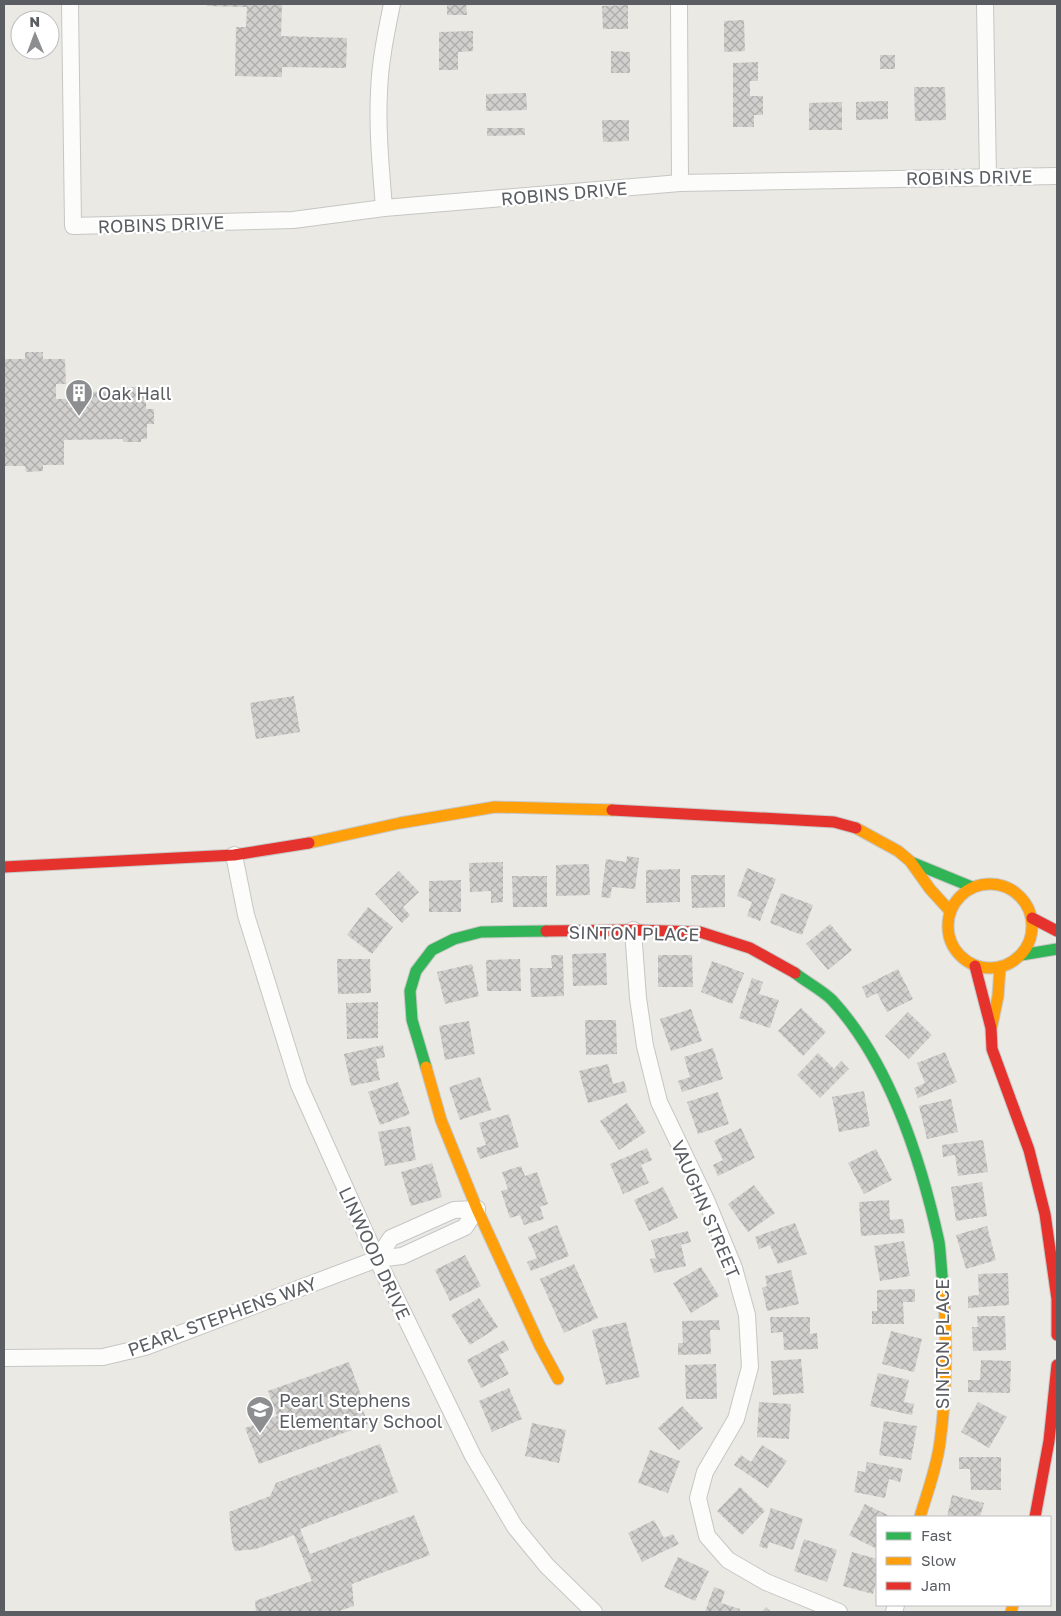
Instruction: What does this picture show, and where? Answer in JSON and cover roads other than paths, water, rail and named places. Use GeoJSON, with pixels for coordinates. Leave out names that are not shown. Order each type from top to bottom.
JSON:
{"type":"FeatureCollection","features":[{"type":"Feature","properties":{"kind":"street","name":"ROBINS DRIVE"},"geometry":{"type":"LineString","coordinates":[[70,4],[72,226],[293,220],[384,208],[680,183],[1057,176]]}},
{"type":"Feature","properties":{"kind":"street"},"geometry":{"type":"LineString","coordinates":[[384,208],[378,131],[379,91],[392,4]]}},
{"type":"Feature","properties":{"kind":"street"},"geometry":{"type":"LineString","coordinates":[[679,4],[680,183]]}},
{"type":"Feature","properties":{"kind":"street"},"geometry":{"type":"LineString","coordinates":[[985,4],[988,177]]}},
{"type":"Feature","properties":{"kind":"street"},"geometry":{"type":"LineString","coordinates":[[4,867],[234,855],[326,840],[400,823],[495,807],[594,809],[834,822],[859,829],[910,861],[972,887]]}},
{"type":"Feature","properties":{"kind":"street","name":"LINWOOD DRIVE"},"geometry":{"type":"LineString","coordinates":[[234,855],[246,915],[299,1085],[376,1259],[473,1456],[515,1527],[547,1566],[594,1612]]}},
{"type":"Feature","properties":{"kind":"street"},"geometry":{"type":"LineString","coordinates":[[910,861],[930,889],[950,911]]}},
{"type":"Feature","properties":{"kind":"street"},"geometry":{"type":"LineString","coordinates":[[1021,956],[1032,932],[1032,918],[1028,906],[1009,888],[984,884],[972,887],[955,901],[947,924],[949,937],[954,949],[975,966],[1000,967],[1021,956],[1057,950]]}},
{"type":"Feature","properties":{"kind":"street"},"geometry":{"type":"LineString","coordinates":[[1032,918],[1057,931]]}},
{"type":"Feature","properties":{"kind":"street","name":"SINTON PLACE"},"geometry":{"type":"LineString","coordinates":[[558,1380],[540,1346],[477,1209],[441,1120],[412,1020],[410,991],[416,971],[432,950],[454,939],[481,932],[633,930],[700,932],[750,948],[794,973],[831,998],[867,1046],[899,1110],[924,1186],[939,1244],[945,1310],[946,1375],[940,1444],[920,1516]]}},
{"type":"Feature","properties":{"kind":"street","name":"VAUGHN STREET"},"geometry":{"type":"LineString","coordinates":[[633,930],[638,998],[645,1046],[659,1102],[707,1202],[734,1268],[747,1315],[750,1367],[736,1419],[705,1472],[698,1498],[707,1536],[728,1560],[766,1582],[839,1612]]}},
{"type":"Feature","properties":{"kind":"street"},"geometry":{"type":"LineString","coordinates":[[975,966],[991,1028],[992,1049],[1029,1150],[1045,1214],[1057,1299],[1057,1335]]}},
{"type":"Feature","properties":{"kind":"street"},"geometry":{"type":"LineString","coordinates":[[991,1028],[998,996],[1000,967]]}},
{"type":"Feature","properties":{"kind":"street","name":"PEARL STEPHENS WAY"},"geometry":{"type":"LineString","coordinates":[[4,1358],[103,1357],[145,1347],[376,1259],[402,1256],[465,1227],[477,1209]]}},
{"type":"Feature","properties":{"kind":"street"},"geometry":{"type":"LineString","coordinates":[[1035,1516],[1053,1414],[1057,1364]]}},
{"type":"Feature","properties":{"kind":"place","name":"Oak Hall"},"geometry":{"type":"Point","coordinates":[79,417]}},
{"type":"Feature","properties":{"kind":"place","name":"Pearl Stephens Elementary School"},"geometry":{"type":"Point","coordinates":[260,1434]}}]}
